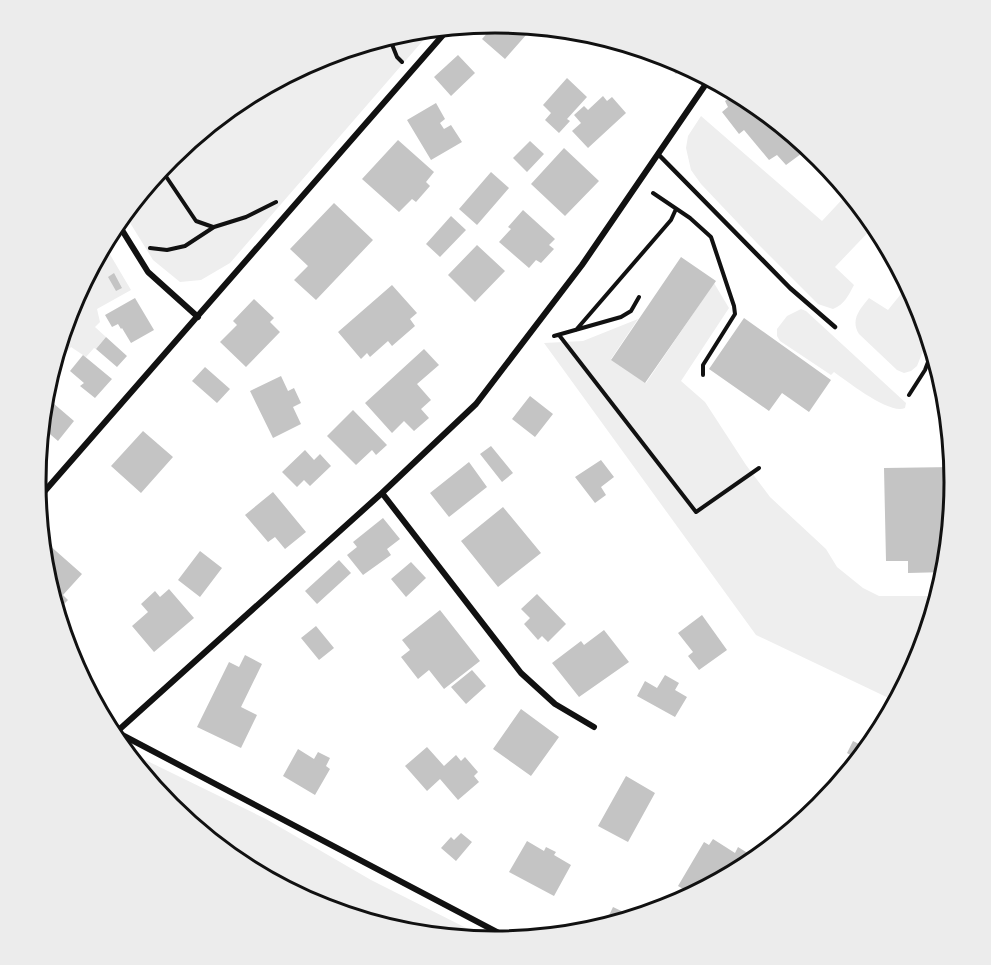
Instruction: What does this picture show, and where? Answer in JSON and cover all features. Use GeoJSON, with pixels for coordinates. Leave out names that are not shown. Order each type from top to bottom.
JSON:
{"type":"FeatureCollection","features":[{"type":"Feature","properties":{"kind":"street"},"geometry":{"type":"LineString","coordinates":[[46,489],[442,37]]}},
{"type":"Feature","properties":{"kind":"street"},"geometry":{"type":"LineString","coordinates":[[120,729],[382,493],[476,404],[582,265],[705,85]]}},
{"type":"Feature","properties":{"kind":"street"},"geometry":{"type":"LineString","coordinates":[[123,232],[147,272],[198,317]]}},
{"type":"Feature","properties":{"kind":"street"},"geometry":{"type":"LineString","coordinates":[[382,493],[521,673],[555,704],[594,727]]}},
{"type":"Feature","properties":{"kind":"street"},"geometry":{"type":"LineString","coordinates":[[129,742],[497,932]]}},
{"type":"Feature","properties":{"kind":"lane"},"geometry":{"type":"LineString","coordinates":[[658,154],[790,288],[835,327]]}},
{"type":"Feature","properties":{"kind":"path"},"geometry":{"type":"LineString","coordinates":[[392,45],[397,57],[411,72]]}},
{"type":"Feature","properties":{"kind":"path"},"geometry":{"type":"LineString","coordinates":[[166,177],[196,221],[200,235]]}},
{"type":"Feature","properties":{"kind":"path"},"geometry":{"type":"LineString","coordinates":[[653,193],[711,237],[734,306],[735,314],[703,365],[703,375]]}},
{"type":"Feature","properties":{"kind":"path"},"geometry":{"type":"LineString","coordinates":[[132,246],[167,250],[185,246],[214,227],[246,217],[286,197]]}},
{"type":"Feature","properties":{"kind":"path"},"geometry":{"type":"LineString","coordinates":[[576,330],[672,220],[676,209]]}},
{"type":"Feature","properties":{"kind":"path"},"geometry":{"type":"LineString","coordinates":[[196,221],[214,227]]}},
{"type":"Feature","properties":{"kind":"path"},"geometry":{"type":"LineString","coordinates":[[639,297],[631,311],[621,317],[557,335],[696,512],[759,468]]}},
{"type":"Feature","properties":{"kind":"path"},"geometry":{"type":"LineString","coordinates":[[909,395],[928,361]]}},
{"type":"Feature","properties":{"kind":"shaded area"},"geometry":{"type":"Polygon","coordinates":[[[424,39],[230,263],[201,280],[180,282],[153,260],[130,222],[178,165],[222,126],[271,93],[323,67],[379,48],[424,39]]]}},
{"type":"Feature","properties":{"kind":"shaded area"},"geometry":{"type":"Polygon","coordinates":[[[701,116],[822,221],[843,198],[868,232],[835,267],[854,285],[840,305],[833,309],[818,304],[701,184],[691,170],[686,148],[688,136],[701,116]]]}},
{"type":"Feature","properties":{"kind":"shaded area"},"geometry":{"type":"Polygon","coordinates":[[[109,253],[131,290],[97,309],[100,322],[95,327],[106,337],[96,349],[94,348],[86,357],[71,347],[65,354],[80,310],[109,253]]]}},
{"type":"Feature","properties":{"kind":"shaded area"},"geometry":{"type":"Polygon","coordinates":[[[714,283],[729,308],[681,381],[705,402],[770,497],[826,549],[837,567],[863,588],[879,596],[931,596],[911,655],[890,698],[756,635],[544,343],[583,341],[638,319],[611,359],[646,383],[714,283]]]}},
{"type":"Feature","properties":{"kind":"shaded area"},"geometry":{"type":"Polygon","coordinates":[[[903,292],[924,348],[917,366],[911,371],[904,373],[897,370],[856,329],[857,315],[869,298],[888,310],[903,292]]]}},
{"type":"Feature","properties":{"kind":"shaded area"},"geometry":{"type":"Polygon","coordinates":[[[801,309],[806,311],[906,403],[905,408],[898,409],[880,402],[834,372],[831,375],[780,341],[777,329],[787,316],[801,309]]]}},
{"type":"Feature","properties":{"kind":"shaded area"},"geometry":{"type":"Polygon","coordinates":[[[140,758],[266,819],[371,880],[473,931],[437,928],[379,917],[323,898],[297,886],[271,872],[222,839],[178,800],[140,758]]]}},
{"type":"Feature","properties":{"kind":"building"},"geometry":{"type":"Polygon","coordinates":[[[487,33],[527,34],[505,59],[482,39],[487,33]]]}},
{"type":"Feature","properties":{"kind":"building"},"geometry":{"type":"Polygon","coordinates":[[[458,55],[475,73],[451,96],[434,77],[458,55]]]}},
{"type":"Feature","properties":{"kind":"building"},"geometry":{"type":"Polygon","coordinates":[[[567,78],[587,97],[567,119],[570,121],[559,133],[545,120],[551,113],[543,105],[567,78]]]}},
{"type":"Feature","properties":{"kind":"building"},"geometry":{"type":"Polygon","coordinates":[[[603,96],[607,101],[612,97],[626,113],[588,148],[572,131],[581,123],[574,115],[584,106],[588,110],[603,96]]]}},
{"type":"Feature","properties":{"kind":"building"},"geometry":{"type":"Polygon","coordinates":[[[728,98],[745,109],[801,154],[786,165],[777,155],[769,160],[744,130],[739,134],[722,112],[728,107],[725,101],[728,98]]]}},
{"type":"Feature","properties":{"kind":"building"},"geometry":{"type":"Polygon","coordinates":[[[436,103],[445,119],[440,123],[444,129],[451,125],[462,142],[431,160],[407,120],[436,103]]]}},
{"type":"Feature","properties":{"kind":"building"},"geometry":{"type":"Polygon","coordinates":[[[398,140],[434,172],[426,182],[430,186],[416,202],[412,199],[399,212],[362,179],[398,140]]]}},
{"type":"Feature","properties":{"kind":"building"},"geometry":{"type":"Polygon","coordinates":[[[530,141],[544,154],[527,172],[513,158],[530,141]]]}},
{"type":"Feature","properties":{"kind":"building"},"geometry":{"type":"Polygon","coordinates":[[[564,148],[599,181],[565,216],[531,184],[564,148]]]}},
{"type":"Feature","properties":{"kind":"building"},"geometry":{"type":"Polygon","coordinates":[[[491,172],[509,188],[477,225],[459,209],[491,172]]]}},
{"type":"Feature","properties":{"kind":"building"},"geometry":{"type":"Polygon","coordinates":[[[334,203],[373,240],[316,300],[294,280],[308,266],[290,249],[334,203]]]}},
{"type":"Feature","properties":{"kind":"building"},"geometry":{"type":"Polygon","coordinates":[[[523,210],[555,239],[549,245],[554,249],[541,263],[536,260],[529,268],[499,242],[523,210]]]}},
{"type":"Feature","properties":{"kind":"building"},"geometry":{"type":"Polygon","coordinates":[[[451,216],[466,230],[440,257],[426,244],[451,216]]]}},
{"type":"Feature","properties":{"kind":"building"},"geometry":{"type":"Polygon","coordinates":[[[477,245],[505,271],[475,302],[448,275],[477,245]]]}},
{"type":"Feature","properties":{"kind":"building"},"geometry":{"type":"Polygon","coordinates":[[[681,257],[716,281],[645,383],[611,360],[681,257]]]}},
{"type":"Feature","properties":{"kind":"building"},"geometry":{"type":"Polygon","coordinates":[[[114,273],[122,288],[116,291],[108,277],[114,273]]]}},
{"type":"Feature","properties":{"kind":"building"},"geometry":{"type":"Polygon","coordinates":[[[392,285],[417,313],[410,319],[415,326],[392,346],[388,341],[370,357],[367,353],[361,359],[338,332],[392,285]]]}},
{"type":"Feature","properties":{"kind":"building"},"geometry":{"type":"Polygon","coordinates":[[[135,298],[154,330],[131,343],[122,328],[118,324],[112,327],[105,315],[135,298]]]}},
{"type":"Feature","properties":{"kind":"building"},"geometry":{"type":"Polygon","coordinates":[[[254,299],[274,318],[270,322],[280,332],[246,367],[220,342],[237,325],[233,321],[254,299]]]}},
{"type":"Feature","properties":{"kind":"building"},"geometry":{"type":"Polygon","coordinates":[[[744,318],[831,380],[809,412],[782,393],[769,411],[709,369],[744,318]]]}},
{"type":"Feature","properties":{"kind":"building"},"geometry":{"type":"Polygon","coordinates":[[[106,337],[127,356],[117,367],[96,349],[106,337]]]}},
{"type":"Feature","properties":{"kind":"building"},"geometry":{"type":"Polygon","coordinates":[[[424,349],[439,365],[417,384],[431,400],[421,409],[429,418],[414,431],[404,421],[392,433],[365,403],[424,349]]]}},
{"type":"Feature","properties":{"kind":"building"},"geometry":{"type":"Polygon","coordinates":[[[83,355],[112,379],[95,398],[80,386],[84,383],[70,371],[83,355]]]}},
{"type":"Feature","properties":{"kind":"building"},"geometry":{"type":"Polygon","coordinates":[[[205,367],[230,389],[217,403],[192,381],[205,367]]]}},
{"type":"Feature","properties":{"kind":"building"},"geometry":{"type":"Polygon","coordinates":[[[281,376],[288,391],[294,388],[301,403],[293,407],[301,424],[273,438],[250,391],[281,376]]]}},
{"type":"Feature","properties":{"kind":"building"},"geometry":{"type":"Polygon","coordinates":[[[530,396],[553,414],[535,437],[512,419],[530,396]]]}},
{"type":"Feature","properties":{"kind":"building"},"geometry":{"type":"Polygon","coordinates":[[[54,403],[74,421],[58,441],[49,433],[54,403]]]}},
{"type":"Feature","properties":{"kind":"building"},"geometry":{"type":"Polygon","coordinates":[[[353,410],[387,445],[376,455],[372,450],[356,465],[327,436],[353,410]]]}},
{"type":"Feature","properties":{"kind":"building"},"geometry":{"type":"Polygon","coordinates":[[[143,431],[173,457],[141,493],[111,466],[143,431]]]}},
{"type":"Feature","properties":{"kind":"building"},"geometry":{"type":"Polygon","coordinates":[[[491,446],[513,473],[502,482],[480,454],[491,446]]]}},
{"type":"Feature","properties":{"kind":"building"},"geometry":{"type":"Polygon","coordinates":[[[305,450],[314,460],[320,454],[331,466],[310,486],[304,480],[297,487],[282,472],[305,450]]]}},
{"type":"Feature","properties":{"kind":"building"},"geometry":{"type":"Polygon","coordinates":[[[601,460],[614,477],[601,487],[606,495],[595,503],[575,477],[601,460]]]}},
{"type":"Feature","properties":{"kind":"building"},"geometry":{"type":"Polygon","coordinates":[[[469,462],[487,487],[449,517],[430,493],[469,462]]]}},
{"type":"Feature","properties":{"kind":"building"},"geometry":{"type":"Polygon","coordinates":[[[944,467],[944,512],[936,572],[908,573],[908,561],[886,561],[884,468],[944,467]]]}},
{"type":"Feature","properties":{"kind":"building"},"geometry":{"type":"Polygon","coordinates":[[[273,492],[306,532],[285,549],[275,537],[268,542],[245,515],[273,492]]]}},
{"type":"Feature","properties":{"kind":"building"},"geometry":{"type":"Polygon","coordinates":[[[503,507],[541,553],[498,587],[461,541],[503,507]]]}},
{"type":"Feature","properties":{"kind":"building"},"geometry":{"type":"Polygon","coordinates":[[[383,518],[400,539],[387,549],[391,555],[363,575],[347,555],[357,547],[353,542],[383,518]]]}},
{"type":"Feature","properties":{"kind":"building"},"geometry":{"type":"Polygon","coordinates":[[[51,547],[82,574],[63,595],[68,600],[63,605],[51,547]]]}},
{"type":"Feature","properties":{"kind":"building"},"geometry":{"type":"Polygon","coordinates":[[[200,551],[222,568],[200,597],[178,580],[200,551]]]}},
{"type":"Feature","properties":{"kind":"building"},"geometry":{"type":"Polygon","coordinates":[[[339,560],[351,573],[317,604],[305,591],[339,560]]]}},
{"type":"Feature","properties":{"kind":"building"},"geometry":{"type":"Polygon","coordinates":[[[411,562],[426,578],[406,597],[391,579],[411,562]]]}},
{"type":"Feature","properties":{"kind":"building"},"geometry":{"type":"Polygon","coordinates":[[[169,589],[194,618],[154,652],[132,626],[148,612],[141,604],[155,591],[160,597],[169,589]]]}},
{"type":"Feature","properties":{"kind":"building"},"geometry":{"type":"Polygon","coordinates":[[[537,594],[566,624],[548,642],[542,636],[538,640],[524,624],[530,618],[521,609],[537,594]]]}},
{"type":"Feature","properties":{"kind":"building"},"geometry":{"type":"Polygon","coordinates":[[[440,610],[480,661],[444,689],[429,670],[418,679],[401,657],[410,650],[402,640],[440,610]]]}},
{"type":"Feature","properties":{"kind":"building"},"geometry":{"type":"Polygon","coordinates":[[[702,615],[727,650],[699,670],[688,656],[693,652],[678,633],[702,615]]]}},
{"type":"Feature","properties":{"kind":"building"},"geometry":{"type":"Polygon","coordinates":[[[316,626],[334,648],[319,660],[301,638],[316,626]]]}},
{"type":"Feature","properties":{"kind":"building"},"geometry":{"type":"Polygon","coordinates":[[[604,630],[629,662],[579,697],[552,663],[581,641],[584,645],[604,630]]]}},
{"type":"Feature","properties":{"kind":"building"},"geometry":{"type":"Polygon","coordinates":[[[245,655],[262,664],[241,707],[257,715],[241,748],[197,727],[229,662],[239,667],[245,655]]]}},
{"type":"Feature","properties":{"kind":"building"},"geometry":{"type":"Polygon","coordinates":[[[472,670],[486,686],[466,704],[451,687],[472,670]]]}},
{"type":"Feature","properties":{"kind":"building"},"geometry":{"type":"Polygon","coordinates":[[[665,675],[679,683],[675,690],[687,697],[675,717],[637,696],[645,681],[657,688],[665,675]]]}},
{"type":"Feature","properties":{"kind":"building"},"geometry":{"type":"Polygon","coordinates":[[[521,709],[559,737],[531,776],[493,749],[521,709]]]}},
{"type":"Feature","properties":{"kind":"building"},"geometry":{"type":"Polygon","coordinates":[[[853,741],[859,744],[863,741],[852,756],[847,753],[853,741]]]}},
{"type":"Feature","properties":{"kind":"building"},"geometry":{"type":"Polygon","coordinates":[[[427,747],[444,766],[456,755],[461,761],[465,757],[478,772],[474,776],[479,782],[458,800],[440,779],[427,791],[405,766],[427,747]]]}},
{"type":"Feature","properties":{"kind":"building"},"geometry":{"type":"Polygon","coordinates":[[[298,749],[314,759],[318,752],[330,758],[326,766],[330,769],[315,795],[283,776],[298,749]]]}},
{"type":"Feature","properties":{"kind":"building"},"geometry":{"type":"Polygon","coordinates":[[[626,776],[655,793],[628,842],[598,826],[626,776]]]}},
{"type":"Feature","properties":{"kind":"building"},"geometry":{"type":"Polygon","coordinates":[[[461,833],[472,842],[456,861],[441,848],[451,837],[454,840],[461,833]]]}},
{"type":"Feature","properties":{"kind":"building"},"geometry":{"type":"Polygon","coordinates":[[[713,839],[735,853],[738,847],[748,854],[720,872],[682,892],[683,889],[678,886],[704,842],[709,845],[713,839]]]}},
{"type":"Feature","properties":{"kind":"building"},"geometry":{"type":"Polygon","coordinates":[[[527,841],[544,851],[546,847],[556,852],[554,855],[571,865],[554,896],[509,872],[527,841]]]}},
{"type":"Feature","properties":{"kind":"building"},"geometry":{"type":"Polygon","coordinates":[[[613,907],[625,913],[612,917],[608,918],[613,907]]]}}]}
